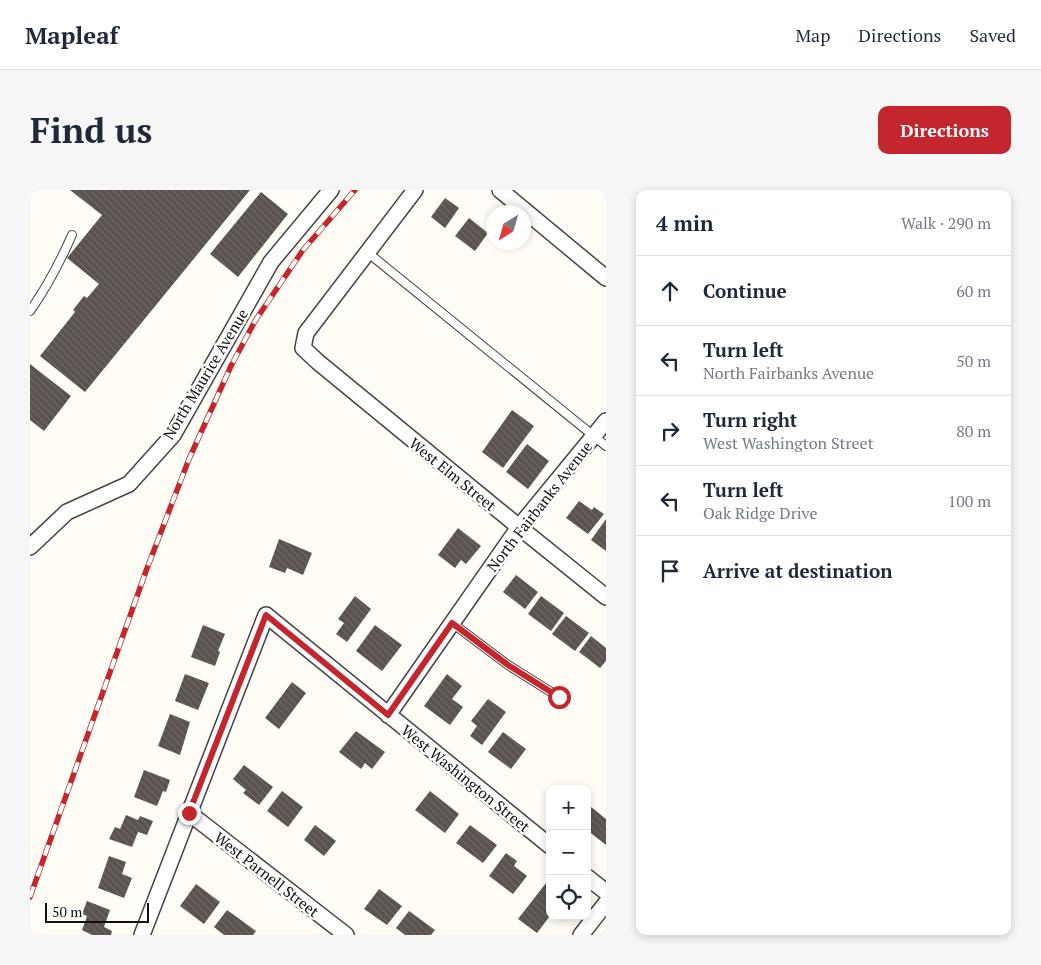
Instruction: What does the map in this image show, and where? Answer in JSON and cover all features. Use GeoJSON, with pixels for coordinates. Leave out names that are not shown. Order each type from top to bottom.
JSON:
{"type":"FeatureCollection","features":[{"type":"Feature","properties":{"kind":"street","name":"North Maurice Avenue"},"geometry":{"type":"LineString","coordinates":[[30,547],[67,512],[129,484],[172,435],[271,262],[331,190]]}},
{"type":"Feature","properties":{"kind":"street"},"geometry":{"type":"LineString","coordinates":[[367,252],[415,190]]}},
{"type":"Feature","properties":{"kind":"street"},"geometry":{"type":"LineString","coordinates":[[500,190],[606,278]]}},
{"type":"Feature","properties":{"kind":"street","name":"West Elm Street"},"geometry":{"type":"LineString","coordinates":[[367,252],[306,333],[303,348],[606,597]]}},
{"type":"Feature","properties":{"kind":"street","name":"North Fairbanks Avenue"},"geometry":{"type":"LineString","coordinates":[[388,715],[519,527],[606,421]]}},
{"type":"Feature","properties":{"kind":"street","name":"West Washington Street"},"geometry":{"type":"LineString","coordinates":[[189,813],[266,615],[546,843]]}},
{"type":"Feature","properties":{"kind":"street"},"geometry":{"type":"LineString","coordinates":[[142,935],[189,813]]}},
{"type":"Feature","properties":{"kind":"street","name":"West Parnell Street"},"geometry":{"type":"LineString","coordinates":[[189,813],[346,935]]}},
{"type":"Feature","properties":{"kind":"street"},"geometry":{"type":"LineString","coordinates":[[591,880],[606,892]]}},
{"type":"Feature","properties":{"kind":"street"},"geometry":{"type":"LineString","coordinates":[[581,935],[601,922],[606,903]]}},
{"type":"Feature","properties":{"kind":"lane"},"geometry":{"type":"LineString","coordinates":[[30,311],[61,261],[72,234]]}},
{"type":"Feature","properties":{"kind":"lane"},"geometry":{"type":"LineString","coordinates":[[367,252],[606,446]]}},
{"type":"Feature","properties":{"kind":"lane"},"geometry":{"type":"LineString","coordinates":[[452,623],[508,665],[559,697]]}},
{"type":"Feature","properties":{"kind":"building"},"geometry":{"type":"Polygon","coordinates":[[[70,190],[250,190],[85,392],[40,356],[75,312],[73,310],[84,296],[87,298],[99,284],[67,258],[102,215],[70,190]]]}},
{"type":"Feature","properties":{"kind":"building"},"geometry":{"type":"Polygon","coordinates":[[[261,192],[288,214],[238,277],[210,254],[261,192]]]}},
{"type":"Feature","properties":{"kind":"building"},"geometry":{"type":"Polygon","coordinates":[[[445,198],[459,208],[445,228],[431,217],[445,198]]]}},
{"type":"Feature","properties":{"kind":"building"},"geometry":{"type":"Polygon","coordinates":[[[469,218],[486,231],[486,236],[475,251],[455,236],[469,218]]]}},
{"type":"Feature","properties":{"kind":"building"},"geometry":{"type":"Polygon","coordinates":[[[30,364],[71,396],[44,431],[30,420],[30,364]]]}},
{"type":"Feature","properties":{"kind":"building"},"geometry":{"type":"Polygon","coordinates":[[[512,410],[534,426],[503,468],[482,452],[512,410]]]}},
{"type":"Feature","properties":{"kind":"building"},"geometry":{"type":"Polygon","coordinates":[[[527,444],[549,461],[528,489],[506,472],[527,444]]]}},
{"type":"Feature","properties":{"kind":"building"},"geometry":{"type":"Polygon","coordinates":[[[579,501],[592,510],[594,507],[604,514],[588,534],[566,518],[579,501]]]}},
{"type":"Feature","properties":{"kind":"building"},"geometry":{"type":"Polygon","coordinates":[[[606,519],[606,551],[591,540],[606,519]]]}},
{"type":"Feature","properties":{"kind":"building"},"geometry":{"type":"Polygon","coordinates":[[[458,528],[481,546],[466,564],[461,560],[455,568],[438,555],[458,528]]]}},
{"type":"Feature","properties":{"kind":"building"},"geometry":{"type":"Polygon","coordinates":[[[279,539],[312,553],[303,575],[287,568],[285,573],[269,567],[279,539]]]}},
{"type":"Feature","properties":{"kind":"building"},"geometry":{"type":"Polygon","coordinates":[[[516,575],[538,592],[525,609],[503,592],[516,575]]]}},
{"type":"Feature","properties":{"kind":"building"},"geometry":{"type":"Polygon","coordinates":[[[355,596],[371,609],[347,642],[336,634],[344,623],[338,619],[355,596]]]}},
{"type":"Feature","properties":{"kind":"building"},"geometry":{"type":"Polygon","coordinates":[[[541,596],[564,613],[551,631],[528,614],[541,596]]]}},
{"type":"Feature","properties":{"kind":"building"},"geometry":{"type":"Polygon","coordinates":[[[566,616],[589,633],[575,651],[552,634],[566,616]]]}},
{"type":"Feature","properties":{"kind":"building"},"geometry":{"type":"Polygon","coordinates":[[[203,625],[225,634],[218,651],[220,652],[215,666],[191,657],[203,625]]]}},
{"type":"Feature","properties":{"kind":"building"},"geometry":{"type":"Polygon","coordinates":[[[375,625],[402,645],[382,671],[356,651],[375,625]]]}},
{"type":"Feature","properties":{"kind":"building"},"geometry":{"type":"Polygon","coordinates":[[[591,636],[606,648],[606,661],[600,668],[579,652],[591,636]]]}},
{"type":"Feature","properties":{"kind":"building"},"geometry":{"type":"Polygon","coordinates":[[[185,674],[209,683],[198,710],[175,701],[185,674]]]}},
{"type":"Feature","properties":{"kind":"building"},"geometry":{"type":"Polygon","coordinates":[[[447,674],[462,686],[452,699],[463,707],[450,725],[424,706],[447,674]]]}},
{"type":"Feature","properties":{"kind":"building"},"geometry":{"type":"Polygon","coordinates":[[[292,682],[306,693],[279,729],[265,718],[292,682]]]}},
{"type":"Feature","properties":{"kind":"building"},"geometry":{"type":"Polygon","coordinates":[[[488,699],[506,712],[482,745],[470,736],[477,726],[471,721],[488,699]]]}},
{"type":"Feature","properties":{"kind":"building"},"geometry":{"type":"Polygon","coordinates":[[[170,714],[190,722],[180,755],[158,746],[170,714]]]}},
{"type":"Feature","properties":{"kind":"building"},"geometry":{"type":"Polygon","coordinates":[[[356,731],[385,752],[372,769],[365,763],[361,769],[339,752],[356,731]]]}},
{"type":"Feature","properties":{"kind":"building"},"geometry":{"type":"Polygon","coordinates":[[[503,732],[526,749],[511,769],[488,752],[503,732]]]}},
{"type":"Feature","properties":{"kind":"building"},"geometry":{"type":"Polygon","coordinates":[[[244,765],[273,787],[259,805],[243,793],[246,790],[233,779],[244,765]]]}},
{"type":"Feature","properties":{"kind":"building"},"geometry":{"type":"Polygon","coordinates":[[[144,770],[170,780],[166,792],[163,791],[157,806],[134,797],[144,770]]]}},
{"type":"Feature","properties":{"kind":"building"},"geometry":{"type":"Polygon","coordinates":[[[282,791],[303,807],[288,827],[267,811],[282,791]]]}},
{"type":"Feature","properties":{"kind":"building"},"geometry":{"type":"Polygon","coordinates":[[[430,791],[459,814],[445,833],[415,810],[430,791]]]}},
{"type":"Feature","properties":{"kind":"building"},"geometry":{"type":"Polygon","coordinates":[[[591,807],[606,819],[606,845],[591,833],[591,807]]]}},
{"type":"Feature","properties":{"kind":"building"},"geometry":{"type":"Polygon","coordinates":[[[126,815],[138,820],[140,816],[153,821],[147,835],[138,832],[132,847],[109,839],[115,827],[120,829],[126,815]]]}},
{"type":"Feature","properties":{"kind":"building"},"geometry":{"type":"Polygon","coordinates":[[[315,825],[336,841],[324,856],[304,840],[315,825]]]}},
{"type":"Feature","properties":{"kind":"building"},"geometry":{"type":"Polygon","coordinates":[[[470,825],[497,845],[483,863],[456,843],[470,825]]]}},
{"type":"Feature","properties":{"kind":"building"},"geometry":{"type":"Polygon","coordinates":[[[506,853],[517,861],[514,866],[527,876],[513,894],[489,876],[506,853]]]}},
{"type":"Feature","properties":{"kind":"building"},"geometry":{"type":"Polygon","coordinates":[[[109,856],[126,862],[122,874],[132,878],[124,898],[98,888],[109,856]]]}},
{"type":"Feature","properties":{"kind":"building"},"geometry":{"type":"Polygon","coordinates":[[[546,883],[547,920],[537,933],[518,919],[546,883]]]}},
{"type":"Feature","properties":{"kind":"building"},"geometry":{"type":"Polygon","coordinates":[[[196,884],[220,902],[204,924],[180,906],[196,884]]]}},
{"type":"Feature","properties":{"kind":"building"},"geometry":{"type":"Polygon","coordinates":[[[379,889],[402,906],[387,925],[364,909],[379,889]]]}},
{"type":"Feature","properties":{"kind":"building"},"geometry":{"type":"Polygon","coordinates":[[[87,901],[110,910],[104,927],[112,931],[111,935],[92,935],[82,930],[87,916],[82,914],[87,901]]]}},
{"type":"Feature","properties":{"kind":"building"},"geometry":{"type":"Polygon","coordinates":[[[227,910],[256,931],[253,935],[224,935],[214,927],[227,910]]]}},
{"type":"Feature","properties":{"kind":"building"},"geometry":{"type":"Polygon","coordinates":[[[409,911],[435,930],[431,935],[405,935],[396,928],[409,911]]]}},
{"type":"Feature","properties":{"kind":"railway"},"geometry":{"type":"LineString","coordinates":[[30,897],[146,571],[189,459],[231,366],[255,321],[303,250],[355,190]]}},
{"type":"Feature","properties":{"kind":"route"},"geometry":{"type":"LineString","coordinates":[[189,813],[266,615],[388,715],[452,623],[508,665],[559,697]]}}]}
